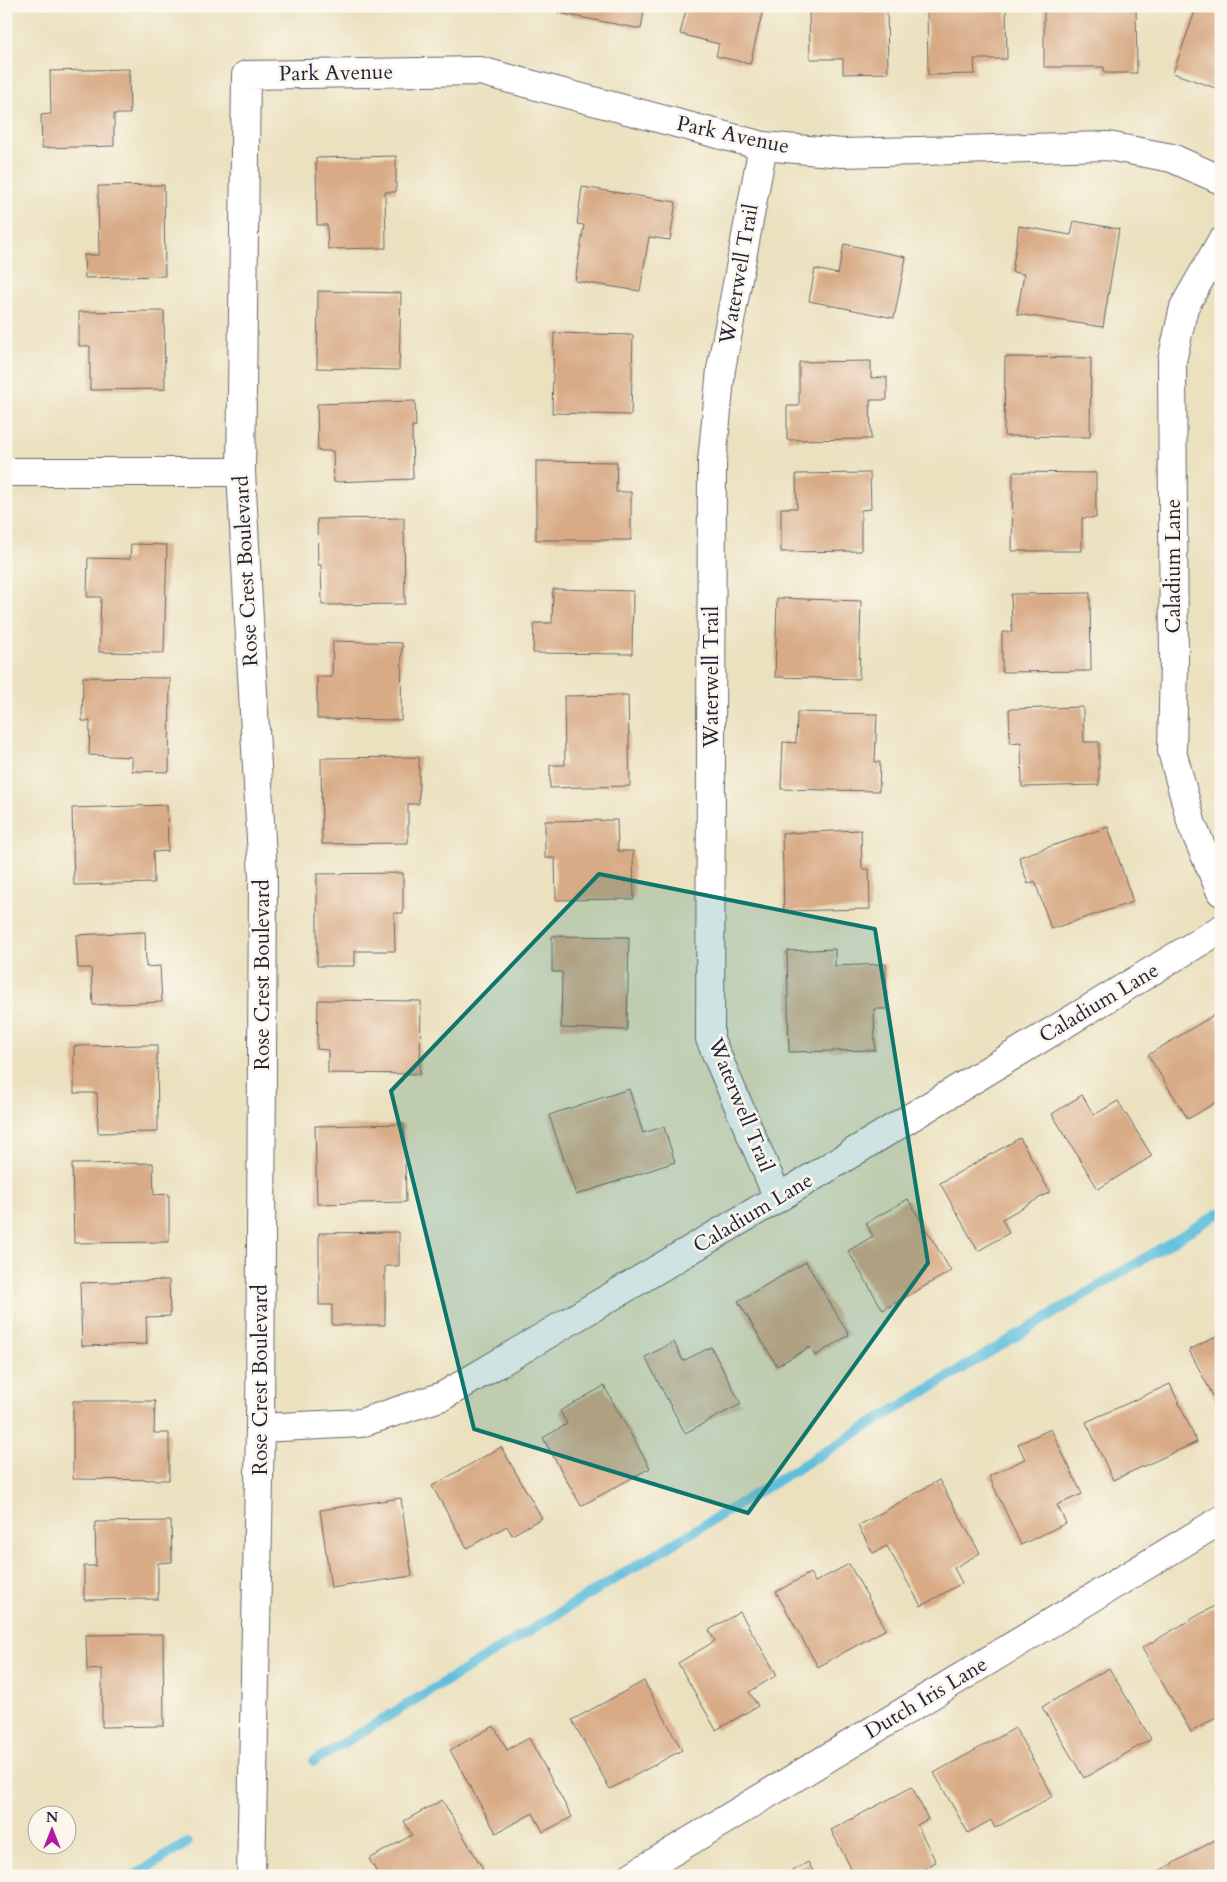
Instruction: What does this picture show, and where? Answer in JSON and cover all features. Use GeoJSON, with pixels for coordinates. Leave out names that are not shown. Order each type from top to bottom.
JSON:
{"type":"FeatureCollection","features":[{"type":"Feature","properties":{"kind":"street","name":"Park Avenue"},"geometry":{"type":"LineString","coordinates":[[246,75],[480,71],[763,146],[842,153],[1108,146],[1172,158],[1221,180]]}},
{"type":"Feature","properties":{"kind":"street","name":"Rose Crest Boulevard"},"geometry":{"type":"LineString","coordinates":[[246,75],[241,472],[263,877],[260,1428],[251,1876]]}},
{"type":"Feature","properties":{"kind":"street","name":"Waterwell Trail"},"geometry":{"type":"LineString","coordinates":[[763,146],[721,369],[712,462],[710,1039],[778,1198]]}},
{"type":"Feature","properties":{"kind":"street","name":"Caladium Lane"},"geometry":{"type":"LineString","coordinates":[[1221,242],[1184,307],[1172,361],[1174,663],[1172,751],[1192,825],[1221,892]]}},
{"type":"Feature","properties":{"kind":"street"},"geometry":{"type":"LineString","coordinates":[[6,472],[241,472]]}},
{"type":"Feature","properties":{"kind":"street","name":"Caladium Lane"},"geometry":{"type":"LineString","coordinates":[[260,1428],[361,1423],[443,1396],[778,1198],[1221,929]]}},
{"type":"Feature","properties":{"kind":"street","name":"Dutch Iris Lane"},"geometry":{"type":"LineString","coordinates":[[632,1876],[1221,1520]]}},
{"type":"Feature","properties":{"kind":"highlighted area"},"geometry":{"type":"Polygon","coordinates":[[[599,874],[875,929],[928,1263],[748,1513],[474,1429],[391,1091],[599,874]]]}},
{"type":"Feature","properties":{"kind":"building"},"geometry":{"type":"Polygon","coordinates":[[[560,6],[645,6],[641,29],[558,13],[560,6]]]}},
{"type":"Feature","properties":{"kind":"building"},"geometry":{"type":"Polygon","coordinates":[[[687,6],[764,6],[750,64],[716,56],[719,44],[680,34],[687,6]]]}},
{"type":"Feature","properties":{"kind":"building"},"geometry":{"type":"Polygon","coordinates":[[[809,6],[887,6],[888,73],[843,74],[843,59],[810,59],[809,6]]]}},
{"type":"Feature","properties":{"kind":"building"},"geometry":{"type":"Polygon","coordinates":[[[927,6],[1006,6],[1007,59],[974,59],[975,74],[928,75],[927,6]]]}},
{"type":"Feature","properties":{"kind":"building"},"geometry":{"type":"Polygon","coordinates":[[[1044,6],[1136,6],[1137,73],[1104,73],[1104,67],[1044,67],[1044,6]]]}},
{"type":"Feature","properties":{"kind":"building"},"geometry":{"type":"Polygon","coordinates":[[[1197,6],[1221,6],[1221,90],[1173,73],[1197,6]]]}},
{"type":"Feature","properties":{"kind":"building"},"geometry":{"type":"Polygon","coordinates":[[[129,69],[130,114],[114,114],[114,146],[42,148],[41,115],[51,114],[50,71],[129,69]]]}},
{"type":"Feature","properties":{"kind":"building"},"geometry":{"type":"Polygon","coordinates":[[[396,156],[396,192],[385,192],[386,248],[328,249],[327,225],[317,225],[316,158],[396,156]]]}},
{"type":"Feature","properties":{"kind":"building"},"geometry":{"type":"Polygon","coordinates":[[[164,185],[165,276],[85,278],[84,255],[99,255],[98,186],[164,185]]]}},
{"type":"Feature","properties":{"kind":"building"},"geometry":{"type":"Polygon","coordinates":[[[582,187],[676,202],[670,240],[649,237],[640,291],[575,281],[584,225],[577,224],[582,187]]]}},
{"type":"Feature","properties":{"kind":"building"},"geometry":{"type":"Polygon","coordinates":[[[1074,221],[1119,229],[1103,327],[1017,314],[1024,274],[1012,272],[1019,226],[1071,235],[1074,221]]]}},
{"type":"Feature","properties":{"kind":"building"},"geometry":{"type":"Polygon","coordinates":[[[844,244],[906,257],[894,318],[809,301],[815,269],[838,274],[844,244]]]}},
{"type":"Feature","properties":{"kind":"building"},"geometry":{"type":"Polygon","coordinates":[[[318,291],[401,293],[399,370],[317,368],[318,291]]]}},
{"type":"Feature","properties":{"kind":"building"},"geometry":{"type":"Polygon","coordinates":[[[164,311],[165,389],[90,390],[90,346],[79,346],[79,312],[164,311]]]}},
{"type":"Feature","properties":{"kind":"building"},"geometry":{"type":"Polygon","coordinates":[[[554,333],[633,335],[631,415],[552,413],[554,333]]]}},
{"type":"Feature","properties":{"kind":"building"},"geometry":{"type":"Polygon","coordinates":[[[1005,357],[1091,358],[1090,437],[1004,436],[1005,357]]]}},
{"type":"Feature","properties":{"kind":"building"},"geometry":{"type":"Polygon","coordinates":[[[871,361],[871,378],[887,377],[887,400],[870,400],[871,439],[787,440],[787,406],[799,406],[799,362],[871,361]]]}},
{"type":"Feature","properties":{"kind":"building"},"geometry":{"type":"Polygon","coordinates":[[[415,401],[416,426],[412,426],[413,479],[334,482],[333,451],[318,451],[317,404],[415,401]]]}},
{"type":"Feature","properties":{"kind":"building"},"geometry":{"type":"Polygon","coordinates":[[[536,461],[617,462],[616,492],[631,492],[631,540],[536,540],[536,461]]]}},
{"type":"Feature","properties":{"kind":"building"},"geometry":{"type":"Polygon","coordinates":[[[1013,472],[1096,473],[1096,518],[1082,518],[1082,551],[1012,551],[1013,472]]]}},
{"type":"Feature","properties":{"kind":"building"},"geometry":{"type":"Polygon","coordinates":[[[870,473],[871,509],[861,510],[861,551],[781,552],[781,508],[797,508],[796,474],[870,473]]]}},
{"type":"Feature","properties":{"kind":"building"},"geometry":{"type":"Polygon","coordinates":[[[404,518],[405,604],[322,605],[321,565],[318,565],[317,519],[404,518]]]}},
{"type":"Feature","properties":{"kind":"building"},"geometry":{"type":"Polygon","coordinates":[[[131,544],[167,545],[164,653],[99,652],[101,597],[87,597],[88,558],[130,559],[131,544]]]}},
{"type":"Feature","properties":{"kind":"building"},"geometry":{"type":"Polygon","coordinates":[[[553,589],[633,591],[632,654],[533,653],[534,623],[552,623],[553,589]]]}},
{"type":"Feature","properties":{"kind":"building"},"geometry":{"type":"Polygon","coordinates":[[[1090,593],[1091,671],[1002,672],[1002,632],[1012,632],[1011,594],[1090,593]]]}},
{"type":"Feature","properties":{"kind":"building"},"geometry":{"type":"Polygon","coordinates":[[[777,598],[861,601],[859,679],[775,677],[777,598]]]}},
{"type":"Feature","properties":{"kind":"building"},"geometry":{"type":"Polygon","coordinates":[[[333,641],[402,643],[401,720],[317,719],[317,677],[332,677],[333,641]]]}},
{"type":"Feature","properties":{"kind":"building"},"geometry":{"type":"Polygon","coordinates":[[[83,677],[170,678],[169,772],[132,771],[132,757],[89,755],[90,721],[82,721],[83,677]]]}},
{"type":"Feature","properties":{"kind":"building"},"geometry":{"type":"Polygon","coordinates":[[[628,695],[630,786],[550,788],[550,765],[565,765],[564,696],[628,695]]]}},
{"type":"Feature","properties":{"kind":"building"},"geometry":{"type":"Polygon","coordinates":[[[1083,707],[1084,742],[1099,742],[1099,785],[1022,787],[1021,742],[1010,743],[1009,709],[1083,707]]]}},
{"type":"Feature","properties":{"kind":"building"},"geometry":{"type":"Polygon","coordinates":[[[797,712],[877,714],[875,762],[880,762],[879,791],[781,789],[783,742],[796,743],[797,712]]]}},
{"type":"Feature","properties":{"kind":"building"},"geometry":{"type":"Polygon","coordinates":[[[419,757],[419,804],[408,804],[408,843],[322,844],[321,758],[419,757]]]}},
{"type":"Feature","properties":{"kind":"building"},"geometry":{"type":"Polygon","coordinates":[[[167,805],[168,851],[153,852],[154,883],[74,885],[72,808],[167,805]]]}},
{"type":"Feature","properties":{"kind":"building"},"geometry":{"type":"Polygon","coordinates":[[[617,820],[618,851],[633,851],[634,899],[556,900],[555,858],[545,858],[545,821],[617,820]]]}},
{"type":"Feature","properties":{"kind":"building"},"geometry":{"type":"Polygon","coordinates":[[[1108,827],[1133,902],[1051,929],[1035,881],[1028,884],[1019,857],[1108,827]]]}},
{"type":"Feature","properties":{"kind":"building"},"geometry":{"type":"Polygon","coordinates":[[[861,830],[862,869],[869,869],[870,909],[784,911],[782,833],[861,830]]]}},
{"type":"Feature","properties":{"kind":"building"},"geometry":{"type":"Polygon","coordinates":[[[403,873],[403,913],[394,913],[395,951],[355,951],[355,966],[317,966],[317,874],[403,873]]]}},
{"type":"Feature","properties":{"kind":"building"},"geometry":{"type":"Polygon","coordinates":[[[145,932],[146,967],[160,966],[162,1002],[93,1005],[91,968],[78,968],[76,935],[145,932]]]}},
{"type":"Feature","properties":{"kind":"building"},"geometry":{"type":"Polygon","coordinates":[[[552,936],[629,937],[627,1030],[561,1028],[562,972],[552,972],[552,936]]]}},
{"type":"Feature","properties":{"kind":"building"},"geometry":{"type":"Polygon","coordinates":[[[835,949],[835,966],[886,964],[887,1009],[874,1009],[875,1050],[789,1052],[787,951],[835,949]]]}},
{"type":"Feature","properties":{"kind":"building"},"geometry":{"type":"Polygon","coordinates":[[[318,1000],[421,1001],[420,1074],[328,1073],[328,1050],[317,1049],[318,1000]]]}},
{"type":"Feature","properties":{"kind":"building"},"geometry":{"type":"Polygon","coordinates":[[[1214,1015],[1221,1026],[1221,1106],[1218,1101],[1188,1119],[1148,1055],[1214,1015]]]}},
{"type":"Feature","properties":{"kind":"building"},"geometry":{"type":"Polygon","coordinates":[[[157,1045],[158,1132],[98,1133],[97,1093],[74,1093],[74,1046],[157,1045]]]}},
{"type":"Feature","properties":{"kind":"building"},"geometry":{"type":"Polygon","coordinates":[[[629,1089],[643,1133],[664,1127],[675,1162],[576,1195],[549,1115],[629,1089]]]}},
{"type":"Feature","properties":{"kind":"building"},"geometry":{"type":"Polygon","coordinates":[[[1082,1095],[1094,1115],[1118,1101],[1152,1156],[1098,1189],[1052,1114],[1082,1095]]]}},
{"type":"Feature","properties":{"kind":"building"},"geometry":{"type":"Polygon","coordinates":[[[404,1124],[406,1202],[317,1204],[315,1126],[404,1124]]]}},
{"type":"Feature","properties":{"kind":"building"},"geometry":{"type":"Polygon","coordinates":[[[1020,1138],[1050,1192],[1002,1219],[1009,1233],[978,1251],[940,1183],[1020,1138]]]}},
{"type":"Feature","properties":{"kind":"building"},"geometry":{"type":"Polygon","coordinates":[[[153,1163],[154,1195],[169,1194],[169,1242],[74,1243],[72,1164],[153,1163]]]}},
{"type":"Feature","properties":{"kind":"building"},"geometry":{"type":"Polygon","coordinates":[[[908,1199],[951,1271],[883,1310],[848,1251],[873,1236],[866,1223],[908,1199]]]}},
{"type":"Feature","properties":{"kind":"building"},"geometry":{"type":"Polygon","coordinates":[[[399,1232],[399,1266],[385,1266],[385,1325],[332,1325],[332,1305],[319,1305],[319,1233],[399,1232]]]}},
{"type":"Feature","properties":{"kind":"building"},"geometry":{"type":"Polygon","coordinates":[[[806,1262],[849,1335],[815,1356],[810,1347],[777,1366],[738,1301],[806,1262]]]}},
{"type":"Feature","properties":{"kind":"building"},"geometry":{"type":"Polygon","coordinates":[[[169,1280],[170,1316],[146,1317],[147,1344],[82,1346],[80,1283],[169,1280]]]}},
{"type":"Feature","properties":{"kind":"building"},"geometry":{"type":"Polygon","coordinates":[[[1221,1334],[1221,1411],[1189,1350],[1221,1334]]]}},
{"type":"Feature","properties":{"kind":"building"},"geometry":{"type":"Polygon","coordinates":[[[674,1342],[683,1361],[711,1347],[741,1404],[685,1433],[645,1357],[674,1342]]]}},
{"type":"Feature","properties":{"kind":"building"},"geometry":{"type":"Polygon","coordinates":[[[1170,1384],[1197,1442],[1113,1480],[1086,1422],[1170,1384]]]}},
{"type":"Feature","properties":{"kind":"building"},"geometry":{"type":"Polygon","coordinates":[[[604,1386],[650,1468],[581,1506],[543,1438],[567,1424],[560,1411],[604,1386]]]}},
{"type":"Feature","properties":{"kind":"building"},"geometry":{"type":"Polygon","coordinates":[[[73,1401],[155,1401],[154,1433],[169,1433],[169,1480],[73,1479],[73,1401]]]}},
{"type":"Feature","properties":{"kind":"building"},"geometry":{"type":"Polygon","coordinates":[[[1051,1429],[1082,1494],[1057,1505],[1066,1523],[1021,1545],[989,1476],[1025,1459],[1018,1444],[1051,1429]]]}},
{"type":"Feature","properties":{"kind":"building"},"geometry":{"type":"Polygon","coordinates":[[[501,1447],[542,1518],[512,1535],[507,1526],[467,1548],[432,1486],[501,1447]]]}},
{"type":"Feature","properties":{"kind":"building"},"geometry":{"type":"Polygon","coordinates":[[[939,1480],[980,1553],[954,1568],[962,1583],[921,1606],[887,1546],[873,1553],[858,1526],[939,1480]]]}},
{"type":"Feature","properties":{"kind":"building"},"geometry":{"type":"Polygon","coordinates":[[[401,1498],[412,1576],[331,1588],[320,1510],[401,1498]]]}},
{"type":"Feature","properties":{"kind":"building"},"geometry":{"type":"Polygon","coordinates":[[[171,1521],[172,1562],[158,1563],[158,1599],[84,1600],[84,1566],[96,1566],[95,1522],[171,1521]]]}},
{"type":"Feature","properties":{"kind":"building"},"geometry":{"type":"Polygon","coordinates":[[[849,1564],[886,1629],[818,1667],[776,1592],[810,1573],[815,1582],[849,1564]]]}},
{"type":"Feature","properties":{"kind":"building"},"geometry":{"type":"Polygon","coordinates":[[[1216,1605],[1221,1613],[1221,1715],[1191,1732],[1142,1648],[1216,1605]]]}},
{"type":"Feature","properties":{"kind":"building"},"geometry":{"type":"Polygon","coordinates":[[[740,1612],[777,1675],[749,1692],[758,1706],[716,1730],[678,1663],[715,1641],[709,1630],[740,1612]]]}},
{"type":"Feature","properties":{"kind":"building"},"geometry":{"type":"Polygon","coordinates":[[[163,1634],[164,1726],[102,1727],[102,1669],[87,1670],[86,1635],[163,1634]]]}},
{"type":"Feature","properties":{"kind":"building"},"geometry":{"type":"Polygon","coordinates":[[[1109,1668],[1151,1739],[1084,1778],[1042,1707],[1109,1668]]]}},
{"type":"Feature","properties":{"kind":"building"},"geometry":{"type":"Polygon","coordinates":[[[644,1681],[682,1750],[610,1789],[572,1720],[644,1681]]]}},
{"type":"Feature","properties":{"kind":"building"},"geometry":{"type":"Polygon","coordinates":[[[494,1726],[507,1750],[529,1738],[572,1817],[543,1832],[533,1813],[496,1833],[450,1750],[494,1726]]]}},
{"type":"Feature","properties":{"kind":"building"},"geometry":{"type":"Polygon","coordinates":[[[1015,1728],[1053,1796],[995,1828],[991,1820],[968,1833],[934,1773],[1015,1728]]]}},
{"type":"Feature","properties":{"kind":"building"},"geometry":{"type":"Polygon","coordinates":[[[912,1787],[928,1819],[917,1825],[936,1862],[911,1876],[855,1876],[831,1830],[912,1787]]]}},
{"type":"Feature","properties":{"kind":"building"},"geometry":{"type":"Polygon","coordinates":[[[442,1800],[483,1869],[472,1876],[379,1876],[369,1859],[412,1835],[404,1821],[442,1800]]]}},
{"type":"Feature","properties":{"kind":"building"},"geometry":{"type":"Polygon","coordinates":[[[1215,1840],[1221,1851],[1221,1876],[1150,1876],[1215,1840]]]}},
{"type":"Feature","properties":{"kind":"building"},"geometry":{"type":"Polygon","coordinates":[[[808,1862],[816,1876],[784,1876],[808,1862]]]}},
{"type":"Feature","properties":{"kind":"waterway"},"geometry":{"type":"LineString","coordinates":[[314,1761],[1221,1212]]}},
{"type":"Feature","properties":{"kind":"waterway"},"geometry":{"type":"LineString","coordinates":[[134,1876],[187,1843]]}}]}
